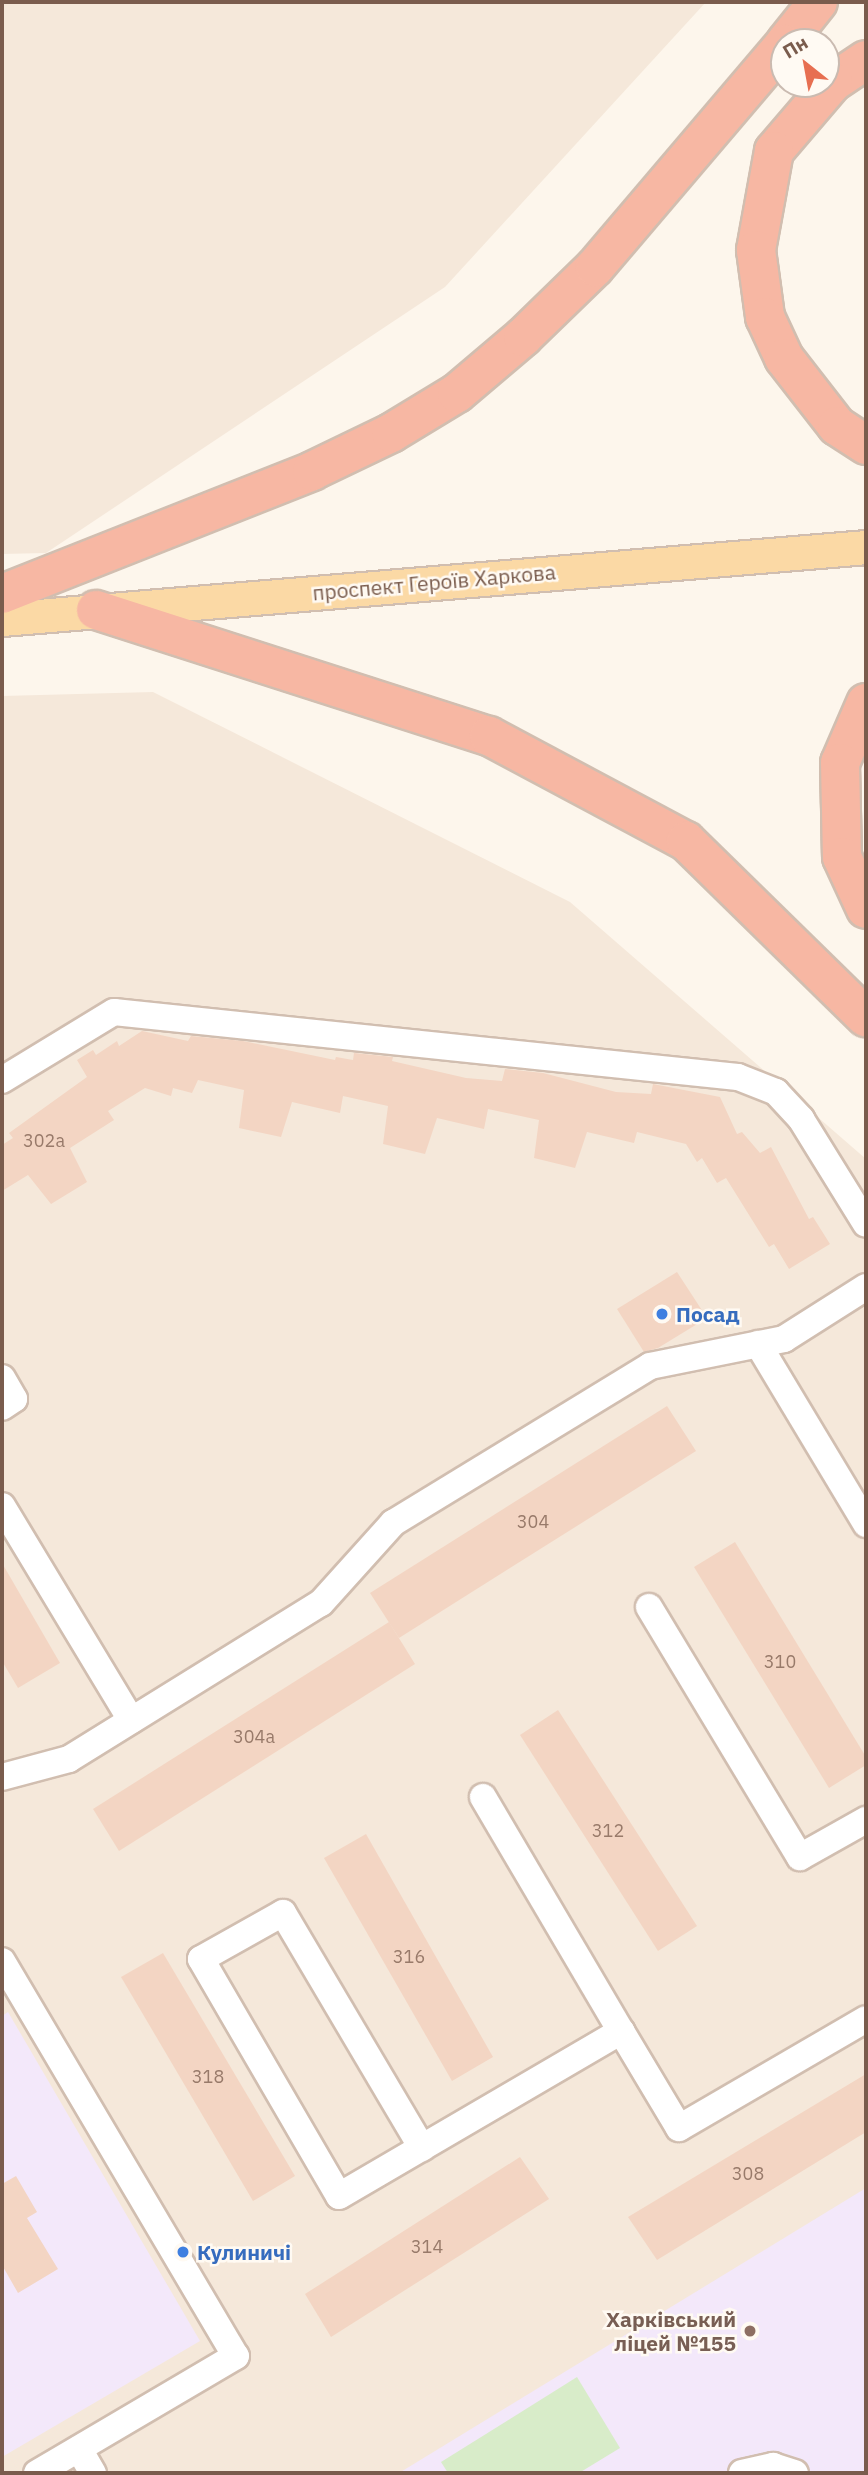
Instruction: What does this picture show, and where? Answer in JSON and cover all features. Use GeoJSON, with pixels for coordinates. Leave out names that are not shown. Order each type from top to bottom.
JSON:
{"type":"FeatureCollection","features":[{"type":"Feature","properties":{"kind":"highway"},"geometry":{"type":"LineString","coordinates":[[797,28],[818,2]]}},
{"type":"Feature","properties":{"kind":"highway"},"geometry":{"type":"LineString","coordinates":[[866,60],[832,82],[774,151],[756,250],[765,317],[784,358],[837,426],[866,445]]}},
{"type":"Feature","properties":{"kind":"highway"},"geometry":{"type":"LineString","coordinates":[[2,594],[312,471],[391,433],[457,393],[523,337],[596,267],[770,61]]}},
{"type":"Feature","properties":{"kind":"highway"},"geometry":{"type":"LineString","coordinates":[[96,610],[489,736],[686,841],[866,1017]]}},
{"type":"Feature","properties":{"kind":"highway"},"geometry":{"type":"LineString","coordinates":[[866,703],[840,763],[842,857],[866,909]]}},
{"type":"Feature","properties":{"kind":"main road","name":"проспект Героїв Харкова"},"geometry":{"type":"LineString","coordinates":[[2,619],[866,547]]}},
{"type":"Feature","properties":{"kind":"street"},"geometry":{"type":"LineString","coordinates":[[2,1080],[114,1012],[738,1077],[776,1092],[801,1119],[866,1224]]}},
{"type":"Feature","properties":{"kind":"street"},"geometry":{"type":"LineString","coordinates":[[2,1777],[69,1759],[321,1603],[393,1523],[650,1366],[784,1339],[866,1287]]}},
{"type":"Feature","properties":{"kind":"street"},"geometry":{"type":"LineString","coordinates":[[758,1344],[866,1524]]}},
{"type":"Feature","properties":{"kind":"street"},"geometry":{"type":"LineString","coordinates":[[2,1378],[15,1399],[2,1407]]}},
{"type":"Feature","properties":{"kind":"street"},"geometry":{"type":"LineString","coordinates":[[2,1506],[131,1720]]}},
{"type":"Feature","properties":{"kind":"street"},"geometry":{"type":"LineString","coordinates":[[649,1607],[800,1857],[866,1820]]}},
{"type":"Feature","properties":{"kind":"street"},"geometry":{"type":"LineString","coordinates":[[482,1797],[679,2128],[866,2019]]}},
{"type":"Feature","properties":{"kind":"street"},"geometry":{"type":"LineString","coordinates":[[422,2148],[283,1913],[201,1959],[340,2196],[422,2148],[621,2031]]}},
{"type":"Feature","properties":{"kind":"street"},"geometry":{"type":"LineString","coordinates":[[2,1961],[236,2356],[37,2473]]}},
{"type":"Feature","properties":{"kind":"street"},"geometry":{"type":"LineString","coordinates":[[79,2449],[93,2473]]}},
{"type":"Feature","properties":{"kind":"street"},"geometry":{"type":"LineString","coordinates":[[742,2473],[773,2466],[795,2473]]}},
{"type":"Feature","properties":{"kind":"shaded area"},"geometry":{"type":"Polygon","coordinates":[[[2,2],[706,2],[445,287],[46,553],[2,554],[2,2]]]}},
{"type":"Feature","properties":{"kind":"shaded area"},"geometry":{"type":"Polygon","coordinates":[[[153,692],[570,902],[866,1159],[866,2473],[2,2473],[2,696],[153,692]]]}},
{"type":"Feature","properties":{"kind":"shaded area"},"geometry":{"type":"Polygon","coordinates":[[[8,2012],[200,2341],[2,2457],[2,2016],[8,2012]]]}},
{"type":"Feature","properties":{"kind":"shaded area","name":"Харківський ліцей №155"},"geometry":{"type":"Polygon","coordinates":[[[866,2188],[866,2473],[399,2473],[866,2188]]]}},
{"type":"Feature","properties":{"kind":"green space"},"geometry":{"type":"Polygon","coordinates":[[[577,2377],[620,2448],[579,2473],[448,2473],[441,2462],[577,2377]]]}},
{"type":"Feature","properties":{"kind":"building"},"geometry":{"type":"Polygon","coordinates":[[[142,1031],[188,1041],[191,1036],[243,1041],[335,1060],[336,1057],[353,1060],[354,1053],[393,1057],[392,1061],[466,1078],[502,1081],[505,1069],[543,1073],[616,1092],[651,1094],[653,1084],[720,1097],[737,1134],[742,1132],[760,1153],[771,1147],[809,1219],[813,1217],[830,1244],[789,1269],[774,1244],[769,1247],[726,1178],[717,1183],[702,1158],[697,1162],[686,1144],[637,1132],[634,1143],[587,1132],[575,1168],[534,1158],[539,1120],[488,1109],[484,1129],[437,1118],[425,1154],[383,1144],[388,1106],[343,1096],[340,1113],[292,1102],[281,1137],[239,1128],[244,1090],[198,1080],[192,1093],[173,1088],[171,1096],[145,1088],[108,1111],[114,1120],[70,1148],[87,1182],[51,1204],[28,1175],[2,1191],[2,1145],[13,1138],[9,1133],[87,1077],[77,1060],[93,1050],[96,1055],[117,1041],[119,1046],[142,1031]]]}},
{"type":"Feature","properties":{"kind":"building"},"geometry":{"type":"Polygon","coordinates":[[[677,1272],[707,1318],[658,1348],[644,1352],[617,1309],[677,1272]]]}},
{"type":"Feature","properties":{"kind":"building"},"geometry":{"type":"Polygon","coordinates":[[[667,1406],[696,1451],[399,1638],[370,1593],[667,1406]]]}},
{"type":"Feature","properties":{"kind":"building"},"geometry":{"type":"Polygon","coordinates":[[[735,1542],[866,1757],[866,1765],[829,1788],[694,1567],[735,1542]]]}},
{"type":"Feature","properties":{"kind":"building"},"geometry":{"type":"Polygon","coordinates":[[[2,1563],[60,1663],[18,1688],[2,1661],[2,1563]]]}},
{"type":"Feature","properties":{"kind":"building"},"geometry":{"type":"Polygon","coordinates":[[[389,1622],[415,1664],[119,1851],[93,1809],[389,1622]]]}},
{"type":"Feature","properties":{"kind":"building"},"geometry":{"type":"Polygon","coordinates":[[[558,1710],[697,1926],[658,1951],[520,1735],[558,1710]]]}},
{"type":"Feature","properties":{"kind":"building"},"geometry":{"type":"Polygon","coordinates":[[[366,1834],[493,2057],[452,2081],[324,1858],[366,1834]]]}},
{"type":"Feature","properties":{"kind":"building"},"geometry":{"type":"Polygon","coordinates":[[[163,1953],[295,2176],[253,2201],[121,1977],[163,1953]]]}},
{"type":"Feature","properties":{"kind":"building"},"geometry":{"type":"Polygon","coordinates":[[[866,2074],[866,2132],[657,2260],[628,2217],[866,2074]]]}},
{"type":"Feature","properties":{"kind":"building"},"geometry":{"type":"Polygon","coordinates":[[[520,2157],[549,2199],[331,2337],[305,2294],[520,2157]]]}},
{"type":"Feature","properties":{"kind":"building"},"geometry":{"type":"Polygon","coordinates":[[[16,2176],[37,2212],[27,2218],[58,2269],[18,2293],[2,2265],[2,2184],[16,2176]]]}},
{"type":"Feature","properties":{"kind":"place","name":"Посад"},"geometry":{"type":"Point","coordinates":[662,1314]}},
{"type":"Feature","properties":{"kind":"place","name":"Кулиничі"},"geometry":{"type":"Point","coordinates":[183,2252]}},
{"type":"Feature","properties":{"kind":"place","name":"Харківський ліцей №155"},"geometry":{"type":"Point","coordinates":[750,2331]}}]}
